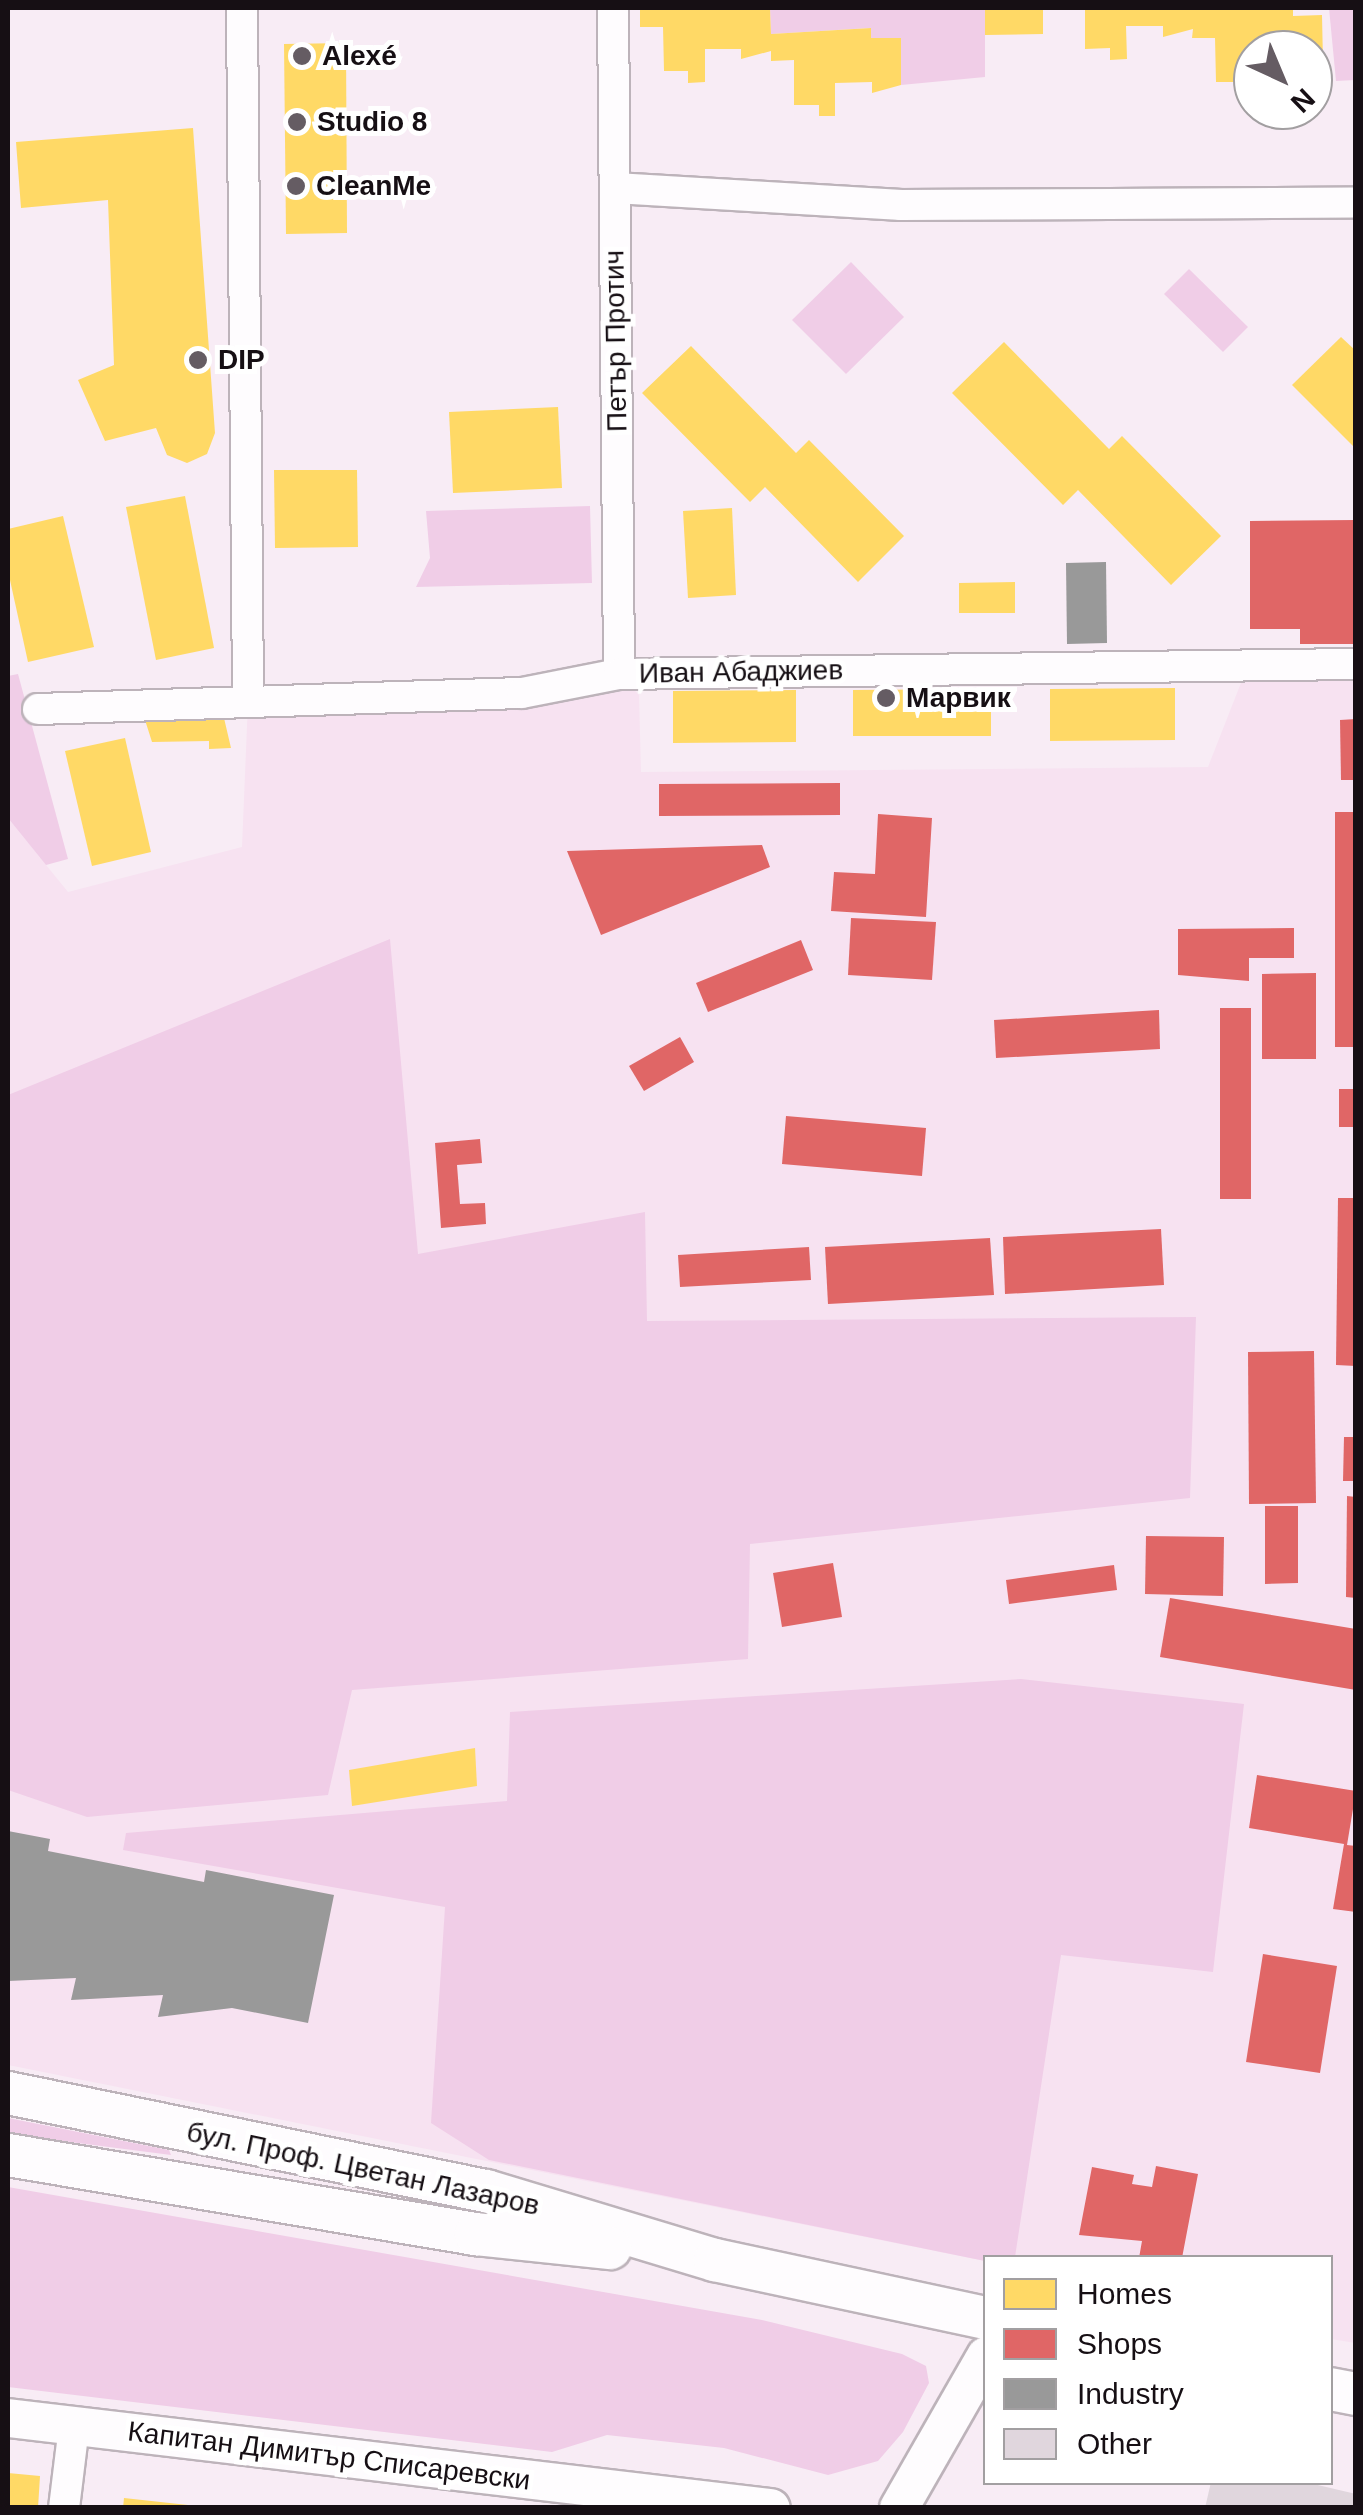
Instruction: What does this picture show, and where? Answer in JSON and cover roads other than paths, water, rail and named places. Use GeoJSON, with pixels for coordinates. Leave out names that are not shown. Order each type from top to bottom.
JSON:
{"type":"FeatureCollection","features":[{"type":"Feature","properties":{"kind":"main road","name":"бул. Проф. Цветан Лазаров"},"geometry":{"type":"LineString","coordinates":[[8,2094],[486,2192],[715,2260],[983,2317]]}},
{"type":"Feature","properties":{"kind":"main road","name":"бул. Проф. Цветан Лазаров"},"geometry":{"type":"LineString","coordinates":[[8,2155],[476,2234],[715,2260]]}},
{"type":"Feature","properties":{"kind":"street"},"geometry":{"type":"LineString","coordinates":[[242,8],[248,702]]}},
{"type":"Feature","properties":{"kind":"street","name":"Петър Протич"},"geometry":{"type":"LineString","coordinates":[[613,8],[619,674]]}},
{"type":"Feature","properties":{"kind":"street"},"geometry":{"type":"LineString","coordinates":[[615,188],[901,205],[1356,202]]}},
{"type":"Feature","properties":{"kind":"street","name":"Иван Абаджиев"},"geometry":{"type":"LineString","coordinates":[[38,708],[522,693],[619,674],[1356,664]]}},
{"type":"Feature","properties":{"kind":"street"},"geometry":{"type":"LineString","coordinates":[[899,2508],[983,2361]]}},
{"type":"Feature","properties":{"kind":"street","name":"Капитан Димитър Списаревски"},"geometry":{"type":"LineString","coordinates":[[8,2418],[770,2508]]}},
{"type":"Feature","properties":{"kind":"street"},"geometry":{"type":"LineString","coordinates":[[64,2508],[74,2426]]}},
{"type":"Feature","properties":{"kind":"place","name":"Alexé"},"geometry":{"type":"Point","coordinates":[302,56]}},
{"type":"Feature","properties":{"kind":"place","name":"Studio 8"},"geometry":{"type":"Point","coordinates":[297,122]}},
{"type":"Feature","properties":{"kind":"place","name":"CleanMe"},"geometry":{"type":"Point","coordinates":[296,186]}},
{"type":"Feature","properties":{"kind":"place","name":"DIP"},"geometry":{"type":"Point","coordinates":[198,360]}},
{"type":"Feature","properties":{"kind":"place","name":"Марвик"},"geometry":{"type":"Point","coordinates":[886,698]}}]}
